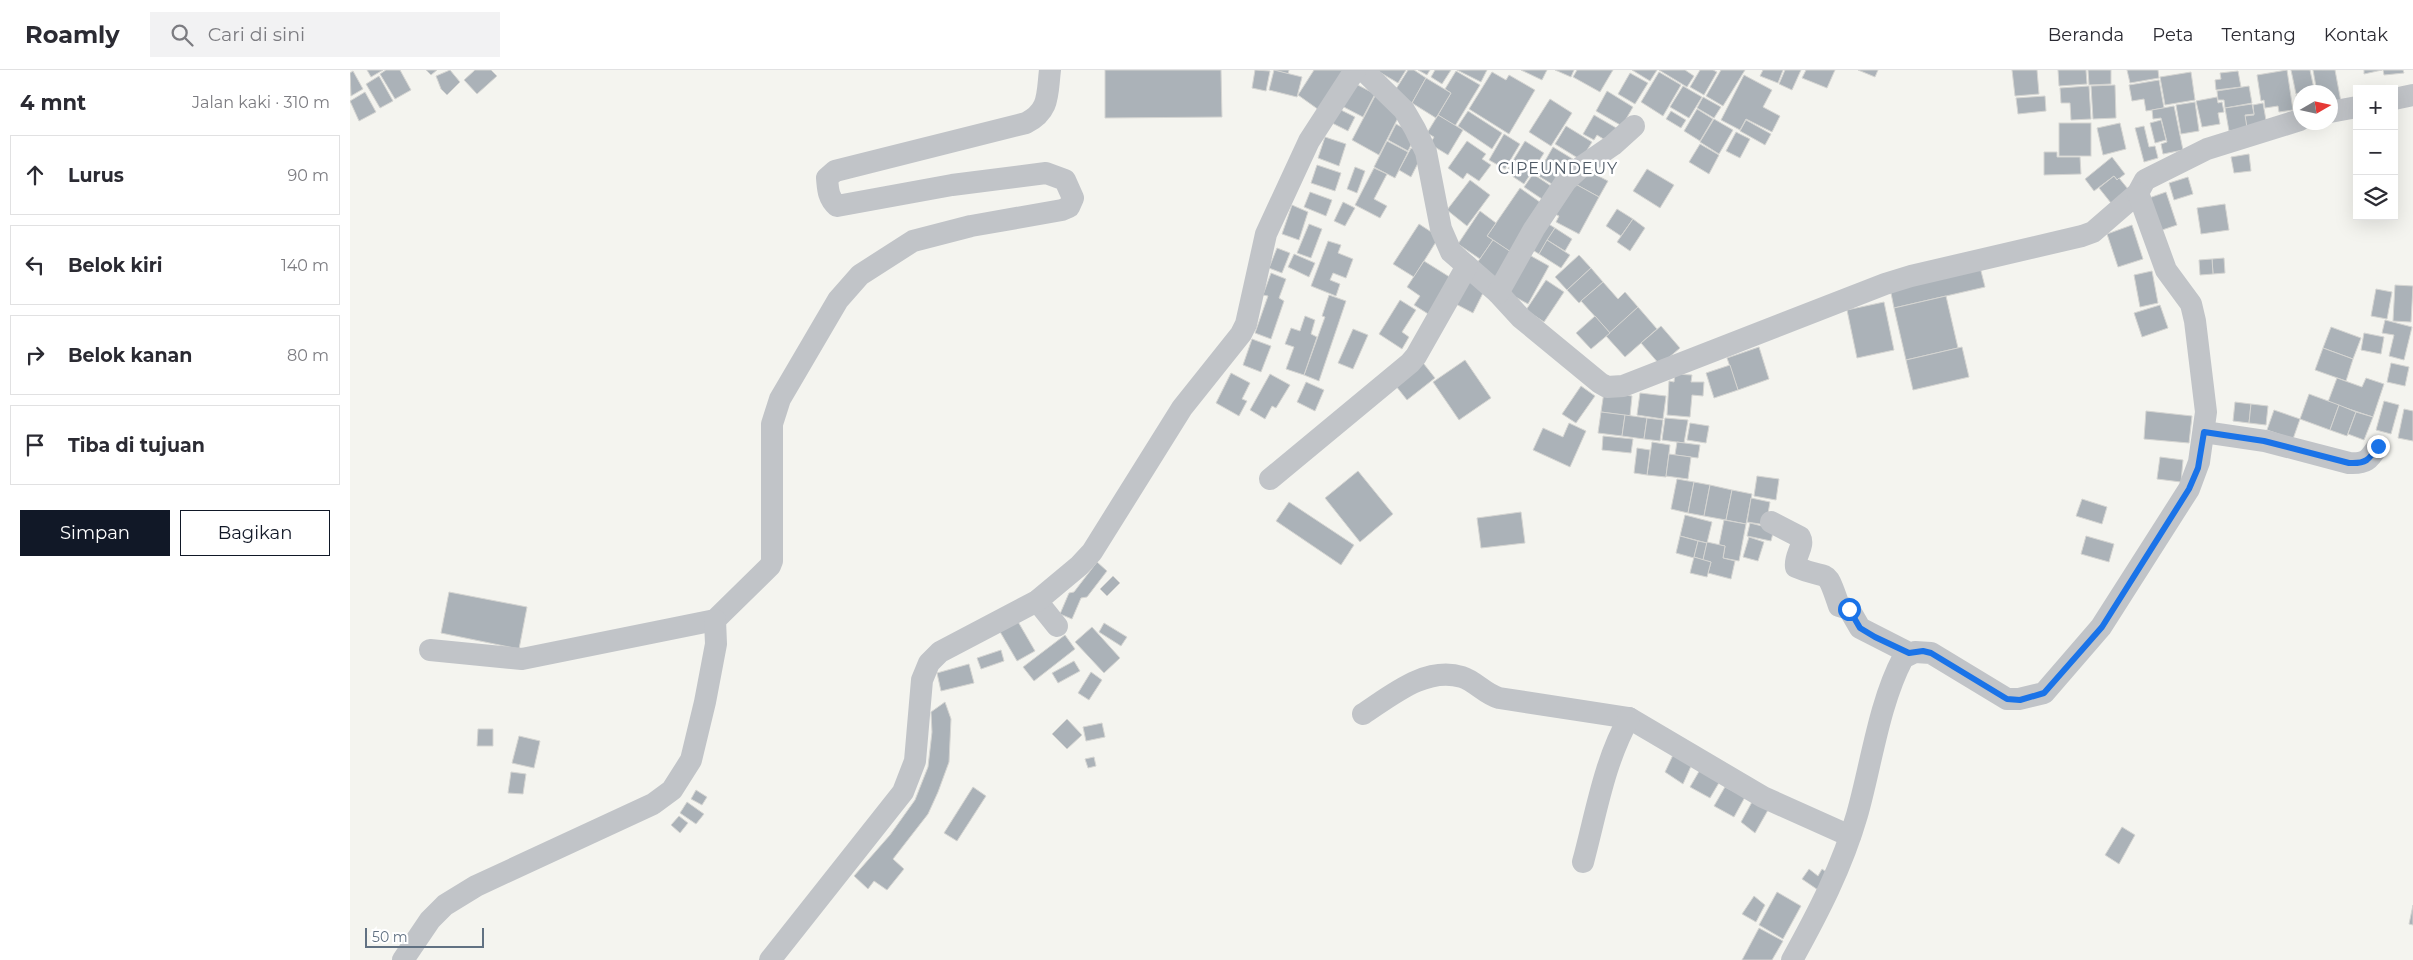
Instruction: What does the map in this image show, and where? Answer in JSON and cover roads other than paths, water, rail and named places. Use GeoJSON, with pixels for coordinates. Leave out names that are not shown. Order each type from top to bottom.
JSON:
{"type":"FeatureCollection","features":[{"type":"Feature","properties":{"kind":"street"},"geometry":{"type":"LineString","coordinates":[[430,650],[522,659],[715,620],[770,566],[772,561],[772,424],[780,399],[838,300],[860,275],[912,242],[971,226],[1062,210],[1069,207],[1073,198],[1065,180],[1046,173],[952,185],[837,206],[828,193],[827,178],[835,171],[1026,122],[1038,117],[1044,109],[1050,70]]}},
{"type":"Feature","properties":{"kind":"street"},"geometry":{"type":"LineString","coordinates":[[770,960],[903,792],[914,761],[922,680],[930,663],[940,652],[1037,601],[1079,566],[1092,552],[1182,408],[1240,334],[1246,324],[1266,234],[1309,141],[1355,70]]}},
{"type":"Feature","properties":{"kind":"street"},"geometry":{"type":"LineString","coordinates":[[1363,70],[1404,110],[1415,129],[1426,152],[1441,229],[1451,252],[1498,293],[1521,318],[1607,387],[1623,386],[1885,284],[2093,232],[2138,193],[2145,180],[2207,149],[2293,122]]}},
{"type":"Feature","properties":{"kind":"street"},"geometry":{"type":"LineString","coordinates":[[2398,98],[2413,94]]}},
{"type":"Feature","properties":{"kind":"street"},"geometry":{"type":"LineString","coordinates":[[2338,111],[2353,108]]}},
{"type":"Feature","properties":{"kind":"street"},"geometry":{"type":"LineString","coordinates":[[1498,293],[1534,229],[1566,181],[1580,167],[1613,145],[1634,126]]}},
{"type":"Feature","properties":{"kind":"street"},"geometry":{"type":"LineString","coordinates":[[1771,522],[1800,537],[1802,542],[1795,560],[1796,567],[1826,575],[1830,580],[1839,606],[1849,609],[1860,628],[1909,653],[1923,651],[1931,653],[2007,699],[2026,698],[2044,693],[2102,627],[2189,489],[2198,468],[2206,412],[2191,304],[2166,270],[2138,193]]}},
{"type":"Feature","properties":{"kind":"street"},"geometry":{"type":"LineString","coordinates":[[1270,479],[1410,363],[1416,356],[1467,266]]}},
{"type":"Feature","properties":{"kind":"street"},"geometry":{"type":"LineString","coordinates":[[2204,432],[2264,441],[2349,463],[2362,464],[2369,461],[2378,446]]}},
{"type":"Feature","properties":{"kind":"street"},"geometry":{"type":"LineString","coordinates":[[1037,601],[1057,626]]}},
{"type":"Feature","properties":{"kind":"street"},"geometry":{"type":"LineString","coordinates":[[403,960],[430,920],[445,906],[476,886],[654,804],[672,790],[691,760],[716,644],[715,620]]}},
{"type":"Feature","properties":{"kind":"street"},"geometry":{"type":"LineString","coordinates":[[1792,960],[1830,890],[1850,836],[1899,667],[1909,653]]}},
{"type":"Feature","properties":{"kind":"street"},"geometry":{"type":"LineString","coordinates":[[1364,714],[1413,683],[1445,674],[1464,678],[1487,694],[1499,698],[1629,718],[1763,797],[1850,836]]}},
{"type":"Feature","properties":{"kind":"street"},"geometry":{"type":"LineString","coordinates":[[1583,862],[1608,767],[1620,734],[1629,718]]}},
{"type":"Feature","properties":{"kind":"district","name":"CIPEUNDEUY"},"geometry":{"type":"Point","coordinates":[1558,168]}}]}
